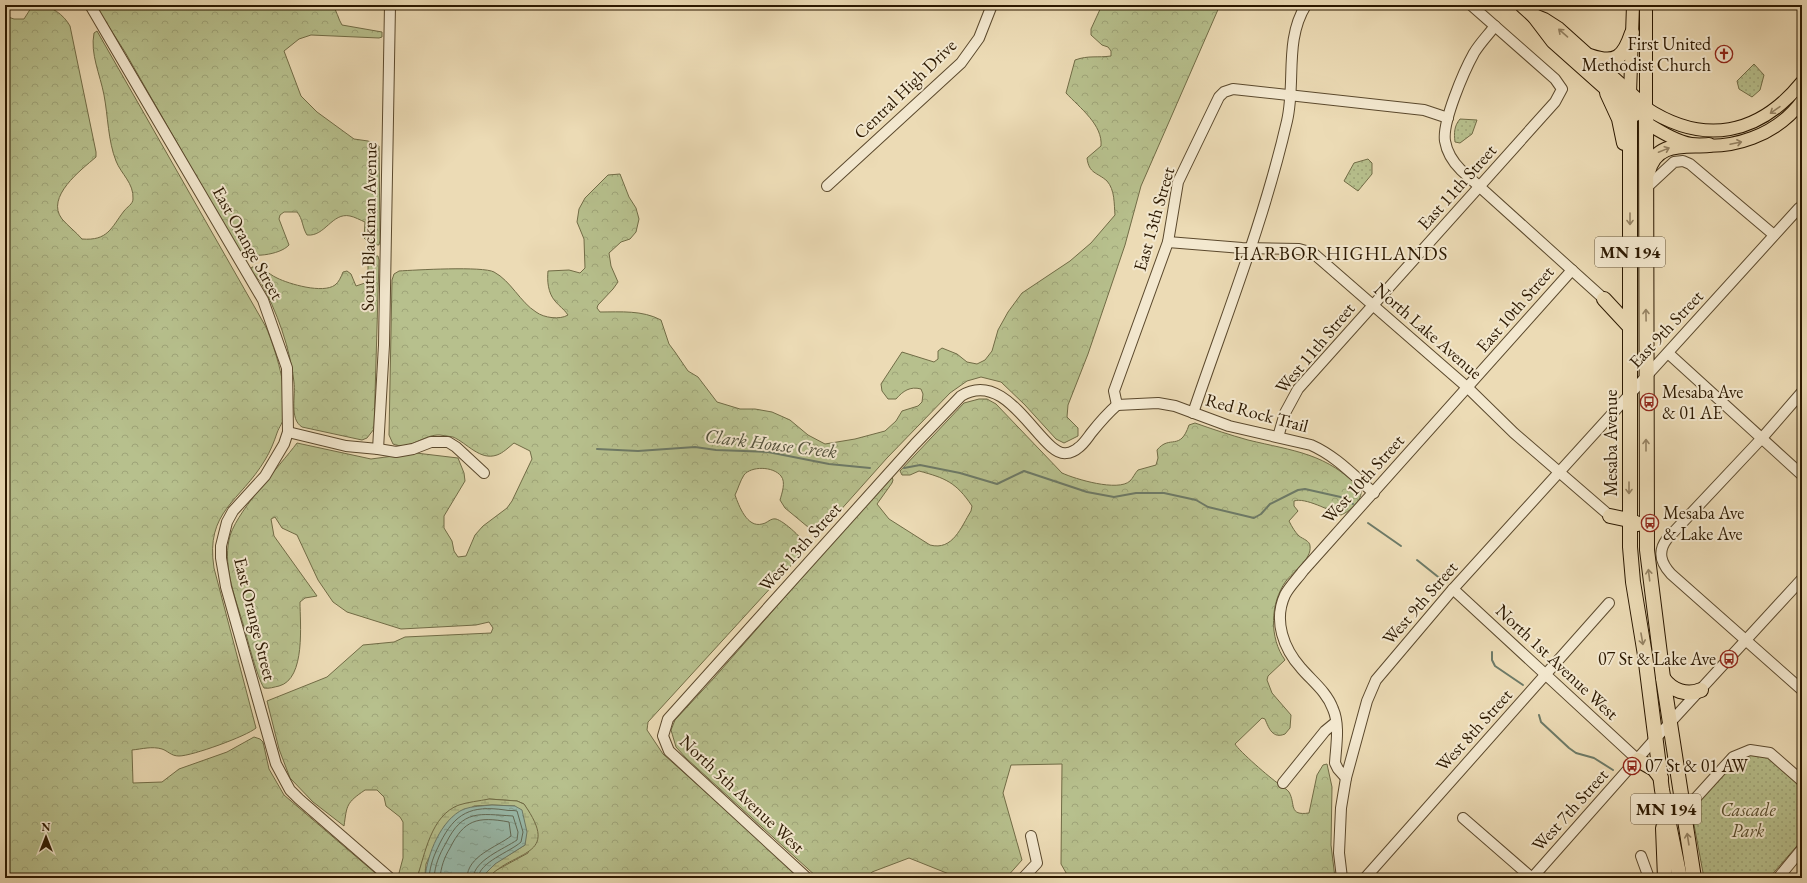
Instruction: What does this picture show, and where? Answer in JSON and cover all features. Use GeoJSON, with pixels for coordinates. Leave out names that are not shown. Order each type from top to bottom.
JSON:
{"type":"FeatureCollection","features":[{"type":"Feature","properties":{"kind":"highway","name":"MN 194"},"geometry":{"type":"LineString","coordinates":[[1522,5],[1534,16],[1553,41],[1630,110]]}},
{"type":"Feature","properties":{"kind":"highway","name":"MN 194"},"geometry":{"type":"LineString","coordinates":[[1534,16],[1551,23],[1646,108]]}},
{"type":"Feature","properties":{"kind":"highway"},"geometry":{"type":"LineString","coordinates":[[1588,56],[1607,60],[1618,58],[1626,50],[1632,33]]}},
{"type":"Feature","properties":{"kind":"highway","name":"MN 194"},"geometry":{"type":"LineString","coordinates":[[1601,85],[1612,103],[1619,119],[1630,192]]}},
{"type":"Feature","properties":{"kind":"highway","name":"Mesaba Avenue"},"geometry":{"type":"LineString","coordinates":[[1630,94],[1630,548],[1655,739],[1680,878]]}},
{"type":"Feature","properties":{"kind":"highway","name":"Mesaba Avenue"},"geometry":{"type":"LineString","coordinates":[[1646,108],[1646,533],[1650,580],[1663,678],[1694,878]]}},
{"type":"Feature","properties":{"kind":"highway"},"geometry":{"type":"LineString","coordinates":[[1630,110],[1646,124]]}},
{"type":"Feature","properties":{"kind":"highway"},"geometry":{"type":"LineString","coordinates":[[1646,185],[1651,162],[1660,151],[1671,148],[1709,145]]}},
{"type":"Feature","properties":{"kind":"highway"},"geometry":{"type":"LineString","coordinates":[[1604,299],[1630,327]]}},
{"type":"Feature","properties":{"kind":"highway"},"geometry":{"type":"LineString","coordinates":[[1610,516],[1629,520],[1640,525],[1646,533]]}},
{"type":"Feature","properties":{"kind":"highway"},"geometry":{"type":"LineString","coordinates":[[1610,516],[1624,533],[1630,548]]}},
{"type":"Feature","properties":{"kind":"highway"},"geometry":{"type":"LineString","coordinates":[[1663,678],[1670,687],[1680,691],[1691,692],[1701,690]]}},
{"type":"Feature","properties":{"kind":"highway"},"geometry":{"type":"LineString","coordinates":[[1638,760],[1654,769],[1662,784],[1665,878]]}},
{"type":"Feature","properties":{"kind":"main road","name":"Mesaba Avenue"},"geometry":{"type":"LineString","coordinates":[[1630,94],[1633,5]]}},
{"type":"Feature","properties":{"kind":"main road","name":"Mesaba Avenue"},"geometry":{"type":"LineString","coordinates":[[1646,108],[1648,7]]}},
{"type":"Feature","properties":{"kind":"main road"},"geometry":{"type":"LineString","coordinates":[[1646,108],[1658,116],[1684,126],[1700,130],[1729,129],[1745,126],[1766,116],[1789,98],[1802,82]]}},
{"type":"Feature","properties":{"kind":"main road"},"geometry":{"type":"LineString","coordinates":[[1646,124],[1675,139],[1690,144],[1709,145],[1740,142],[1758,136],[1786,118],[1802,101]]}},
{"type":"Feature","properties":{"kind":"street","name":"East Orange Street"},"geometry":{"type":"LineString","coordinates":[[90,5],[264,300],[286,368],[288,432],[277,457],[265,476],[233,511],[227,522],[221,546],[223,576],[273,754],[282,777],[290,790],[390,878]]}},
{"type":"Feature","properties":{"kind":"street","name":"South Blackman Avenue"},"geometry":{"type":"LineString","coordinates":[[378,449],[384,344],[390,5]]}},
{"type":"Feature","properties":{"kind":"street","name":"Central High Drive"},"geometry":{"type":"LineString","coordinates":[[827,186],[961,63],[979,38],[992,5]]}},
{"type":"Feature","properties":{"kind":"street"},"geometry":{"type":"LineString","coordinates":[[1192,413],[1251,248],[1287,120],[1291,95],[1294,37],[1299,18],[1306,5]]}},
{"type":"Feature","properties":{"kind":"street"},"geometry":{"type":"LineString","coordinates":[[1471,5],[1495,26],[1481,42],[1470,60],[1448,118],[1445,139],[1446,148],[1453,161],[1480,187],[1604,299]]}},
{"type":"Feature","properties":{"kind":"street","name":"East 11th Street"},"geometry":{"type":"LineString","coordinates":[[1374,306],[1555,102],[1562,89],[1555,79],[1495,26]]}},
{"type":"Feature","properties":{"kind":"street","name":"East 13th Street"},"geometry":{"type":"LineString","coordinates":[[1117,405],[1114,391],[1168,242],[1178,182],[1219,97],[1224,92],[1233,89],[1291,95]]}},
{"type":"Feature","properties":{"kind":"street"},"geometry":{"type":"LineString","coordinates":[[1291,95],[1424,110],[1448,118]]}},
{"type":"Feature","properties":{"kind":"street"},"geometry":{"type":"LineString","coordinates":[[1646,185],[1674,162],[1690,164],[1774,235]]}},
{"type":"Feature","properties":{"kind":"street","name":"East 9th Street"},"geometry":{"type":"LineString","coordinates":[[1559,473],[1646,374],[1668,353],[1799,208]]}},
{"type":"Feature","properties":{"kind":"street","name":"North Lake Avenue"},"geometry":{"type":"LineString","coordinates":[[1168,242],[1303,250],[1313,253],[1468,388],[1514,433],[1610,516]]}},
{"type":"Feature","properties":{"kind":"street","name":"East 10th Street"},"geometry":{"type":"LineString","coordinates":[[1468,388],[1572,270]]}},
{"type":"Feature","properties":{"kind":"street","name":"West 11th Street"},"geometry":{"type":"LineString","coordinates":[[1278,437],[1285,413],[1298,389],[1374,306]]}},
{"type":"Feature","properties":{"kind":"street"},"geometry":{"type":"LineString","coordinates":[[1668,353],[1713,396],[1802,474]]}},
{"type":"Feature","properties":{"kind":"street","name":"West 10th Street"},"geometry":{"type":"LineString","coordinates":[[1336,722],[1334,709],[1327,697],[1302,669],[1286,648],[1280,616],[1285,595],[1303,571],[1468,388]]}},
{"type":"Feature","properties":{"kind":"street","name":"West 13th Street"},"geometry":{"type":"LineString","coordinates":[[663,731],[668,719],[914,444],[954,402],[969,391],[982,389],[1000,395],[1020,413],[1050,445],[1061,453],[1067,454],[1079,448],[1102,419],[1117,405]]}},
{"type":"Feature","properties":{"kind":"street"},"geometry":{"type":"LineString","coordinates":[[1802,392],[1762,438],[1667,539],[1663,544],[1661,552],[1662,563],[1671,574],[1802,690]]}},
{"type":"Feature","properties":{"kind":"street","name":"Red Rock Trail"},"geometry":{"type":"LineString","coordinates":[[1117,405],[1158,403],[1175,406],[1229,426],[1311,445],[1323,450],[1374,493]]}},
{"type":"Feature","properties":{"kind":"street"},"geometry":{"type":"LineString","coordinates":[[288,432],[346,446],[396,452],[413,449],[431,442],[448,442],[456,447],[484,473]]}},
{"type":"Feature","properties":{"kind":"street","name":"West 9th Street"},"geometry":{"type":"LineString","coordinates":[[1342,878],[1339,853],[1339,825],[1346,778],[1367,701],[1376,680],[1453,589],[1559,473]]}},
{"type":"Feature","properties":{"kind":"street","name":"West 7th Street"},"geometry":{"type":"LineString","coordinates":[[1532,878],[1655,739],[1802,578]]}},
{"type":"Feature","properties":{"kind":"street","name":"North 1st Avenue West"},"geometry":{"type":"LineString","coordinates":[[1453,589],[1638,760]]}},
{"type":"Feature","properties":{"kind":"street","name":"West 8th Street"},"geometry":{"type":"LineString","coordinates":[[1364,878],[1609,604]]}},
{"type":"Feature","properties":{"kind":"street"},"geometry":{"type":"LineString","coordinates":[[1336,722],[1336,763],[1338,769],[1346,778]]}},
{"type":"Feature","properties":{"kind":"street"},"geometry":{"type":"LineString","coordinates":[[1284,782],[1325,731],[1336,722]]}},
{"type":"Feature","properties":{"kind":"street","name":"North 5th Avenue West"},"geometry":{"type":"LineString","coordinates":[[663,731],[663,741],[669,751],[807,878]]}},
{"type":"Feature","properties":{"kind":"street"},"geometry":{"type":"LineString","coordinates":[[1694,800],[1733,757],[1750,750],[1770,753],[1798,777],[1802,765]]}},
{"type":"Feature","properties":{"kind":"street"},"geometry":{"type":"LineString","coordinates":[[1463,818],[1532,878]]}},
{"type":"Feature","properties":{"kind":"street"},"geometry":{"type":"LineString","coordinates":[[1024,878],[1037,863],[1031,836]]}},
{"type":"Feature","properties":{"kind":"street"},"geometry":{"type":"LineString","coordinates":[[1778,878],[1802,850]]}},
{"type":"Feature","properties":{"kind":"street"},"geometry":{"type":"LineString","coordinates":[[1641,856],[1649,878]]}},
{"type":"Feature","properties":{"kind":"green space"},"geometry":{"type":"Polygon","coordinates":[[[37,5],[42,5],[56,11],[70,26],[96,152],[96,157],[74,177],[61,193],[58,202],[58,211],[62,219],[82,239],[98,238],[103,236],[112,228],[133,201],[133,193],[127,179],[118,166],[111,145],[104,95],[93,49],[94,33],[97,31],[266,327],[274,347],[283,383],[285,406],[284,418],[265,460],[227,508],[220,520],[215,533],[213,549],[214,568],[256,728],[251,732],[231,740],[186,755],[176,756],[162,749],[154,748],[132,750],[133,783],[162,782],[179,769],[227,752],[254,737],[260,739],[263,742],[269,769],[284,795],[381,878],[5,878],[5,16],[14,19],[24,19],[31,8],[37,5]]]}},
{"type":"Feature","properties":{"kind":"green space"},"geometry":{"type":"Polygon","coordinates":[[[95,5],[332,5],[342,25],[382,32],[382,37],[379,38],[311,35],[299,39],[284,51],[301,96],[317,112],[354,139],[368,141],[379,146],[379,245],[370,244],[364,238],[365,222],[354,217],[344,216],[338,218],[319,232],[313,235],[307,235],[297,212],[284,212],[280,215],[279,219],[289,245],[279,251],[265,255],[250,255],[239,251],[125,52],[95,5]]]}},
{"type":"Feature","properties":{"kind":"green space"},"geometry":{"type":"Polygon","coordinates":[[[1102,5],[1220,5],[1141,186],[1125,245],[1088,354],[1068,405],[1067,417],[1078,428],[1078,436],[1064,443],[1056,439],[1025,405],[1001,382],[981,377],[967,381],[950,393],[887,458],[821,532],[814,532],[785,508],[780,500],[783,488],[781,476],[773,470],[762,468],[747,472],[744,475],[735,495],[744,515],[752,523],[757,524],[774,519],[780,520],[798,536],[807,548],[648,722],[647,730],[663,754],[802,878],[488,878],[495,871],[528,853],[534,822],[524,804],[517,801],[489,799],[430,838],[417,878],[401,878],[399,873],[403,858],[403,822],[400,817],[386,806],[384,797],[377,790],[365,790],[354,798],[348,805],[344,826],[313,802],[290,778],[279,749],[267,701],[327,677],[363,645],[394,642],[405,637],[491,633],[493,628],[489,622],[476,625],[401,629],[347,612],[333,602],[318,580],[297,535],[282,528],[275,517],[271,519],[274,536],[317,596],[305,598],[300,602],[300,649],[298,662],[294,673],[288,681],[279,686],[264,688],[258,676],[229,573],[229,540],[232,530],[239,518],[258,491],[297,443],[371,459],[416,453],[458,458],[464,473],[465,481],[444,516],[444,528],[452,541],[454,551],[458,557],[466,556],[475,535],[483,526],[507,508],[512,501],[532,459],[530,451],[514,443],[497,455],[485,456],[479,454],[453,437],[440,435],[434,435],[411,444],[399,446],[393,444],[389,435],[392,280],[394,274],[399,271],[433,269],[487,270],[500,276],[530,308],[539,314],[552,318],[565,317],[568,315],[555,301],[549,291],[548,271],[569,270],[580,273],[585,268],[584,239],[577,222],[579,209],[585,198],[608,175],[620,174],[629,197],[636,208],[639,219],[636,232],[630,239],[621,242],[609,253],[611,266],[618,282],[598,305],[597,308],[600,312],[639,313],[661,320],[669,344],[688,371],[698,377],[717,402],[740,409],[755,409],[772,412],[790,420],[808,435],[825,444],[855,439],[885,431],[896,421],[902,411],[918,406],[922,402],[923,394],[921,389],[913,388],[907,390],[896,399],[888,399],[882,391],[881,384],[902,352],[934,362],[938,359],[938,351],[942,348],[957,354],[967,362],[977,364],[985,360],[992,351],[998,330],[1008,312],[1022,293],[1070,261],[1091,243],[1115,215],[1114,197],[1110,185],[1092,170],[1087,158],[1101,146],[1101,138],[1090,117],[1066,93],[1075,60],[1089,57],[1111,56],[1111,51],[1108,47],[1102,45],[1091,35],[1091,29],[1102,5]]]}},
{"type":"Feature","properties":{"kind":"green space"},"geometry":{"type":"Polygon","coordinates":[[[1754,64],[1764,75],[1760,90],[1752,97],[1739,89],[1737,81],[1754,64]]]}},
{"type":"Feature","properties":{"kind":"green space"},"geometry":{"type":"Polygon","coordinates":[[[1460,119],[1477,120],[1472,134],[1460,143],[1455,142],[1455,130],[1460,119]]]}},
{"type":"Feature","properties":{"kind":"green space"},"geometry":{"type":"Polygon","coordinates":[[[1368,159],[1372,163],[1372,174],[1358,191],[1344,181],[1354,163],[1368,159]]]}},
{"type":"Feature","properties":{"kind":"green space"},"geometry":{"type":"Polygon","coordinates":[[[373,256],[378,256],[379,260],[374,429],[367,438],[362,440],[302,427],[298,423],[294,413],[294,382],[282,330],[260,281],[250,270],[252,267],[257,267],[289,283],[323,289],[330,288],[335,285],[339,281],[343,272],[347,271],[351,274],[356,286],[365,283],[368,274],[368,259],[373,256]]]}},
{"type":"Feature","properties":{"kind":"green space"},"geometry":{"type":"Polygon","coordinates":[[[979,399],[987,399],[996,404],[1062,473],[1086,481],[1116,485],[1124,484],[1130,481],[1138,470],[1156,465],[1158,458],[1157,450],[1162,445],[1178,441],[1186,433],[1189,425],[1195,423],[1248,440],[1309,455],[1336,468],[1361,490],[1358,502],[1341,515],[1318,505],[1299,500],[1294,501],[1294,506],[1298,511],[1289,521],[1299,536],[1309,543],[1310,551],[1301,565],[1286,581],[1277,600],[1274,610],[1274,631],[1276,641],[1285,660],[1268,676],[1267,680],[1272,693],[1291,715],[1290,728],[1285,734],[1274,734],[1265,719],[1262,718],[1235,744],[1255,764],[1288,791],[1295,811],[1298,813],[1309,813],[1317,775],[1323,765],[1327,764],[1332,787],[1331,845],[1335,878],[1069,878],[1061,864],[1062,764],[1011,765],[1003,793],[1022,860],[1006,878],[947,878],[949,874],[909,858],[872,872],[868,878],[818,878],[686,758],[676,747],[671,730],[675,720],[714,678],[889,478],[892,477],[892,483],[877,504],[889,519],[930,545],[938,546],[945,544],[955,536],[971,511],[972,506],[961,491],[949,482],[936,476],[919,471],[910,475],[902,475],[900,471],[964,403],[979,399]]]}},
{"type":"Feature","properties":{"kind":"green space","name":"Cascade Park"},"geometry":{"type":"Polygon","coordinates":[[[1764,752],[1793,775],[1802,788],[1802,840],[1769,878],[1704,878],[1690,803],[1733,759],[1764,752]]]}},
{"type":"Feature","properties":{"kind":"green space"},"geometry":{"type":"Polygon","coordinates":[[[489,799],[517,801],[524,804],[534,821],[538,834],[536,843],[530,850],[499,869],[488,878],[481,878],[494,864],[525,845],[515,806],[474,806],[445,825],[426,864],[425,878],[417,878],[430,836],[442,817],[449,810],[459,805],[489,799]]]}},
{"type":"Feature","properties":{"kind":"water"},"geometry":{"type":"Polygon","coordinates":[[[492,805],[515,806],[522,810],[527,832],[525,845],[495,864],[481,878],[425,878],[432,849],[442,829],[448,821],[464,809],[492,805]]]}},
{"type":"Feature","properties":{"kind":"waterway","name":"Clark House Creek"},"geometry":{"type":"LineString","coordinates":[[597,449],[638,451],[695,447],[716,450],[768,452],[829,464],[870,468]]}},
{"type":"Feature","properties":{"kind":"waterway","name":"Clark House Creek"},"geometry":{"type":"LineString","coordinates":[[904,468],[920,465],[960,473],[997,484],[1024,471],[1087,492],[1114,497],[1136,493],[1164,493],[1196,500],[1208,507],[1254,518],[1261,514],[1270,504],[1298,490],[1305,489],[1345,498],[1353,504]]}},
{"type":"Feature","properties":{"kind":"waterway","name":"Clark House Creek"},"geometry":{"type":"LineString","coordinates":[[1368,523],[1401,546]]}},
{"type":"Feature","properties":{"kind":"waterway","name":"Clark House Creek"},"geometry":{"type":"LineString","coordinates":[[1417,560],[1447,582]]}},
{"type":"Feature","properties":{"kind":"waterway","name":"Clark House Creek"},"geometry":{"type":"LineString","coordinates":[[1492,652],[1492,660],[1495,666],[1523,685]]}},
{"type":"Feature","properties":{"kind":"waterway","name":"Clark House Creek"},"geometry":{"type":"LineString","coordinates":[[1539,715],[1541,722],[1569,748],[1576,753],[1594,758],[1613,770]]}},
{"type":"Feature","properties":{"kind":"place","name":"First United Methodist Church"},"geometry":{"type":"Point","coordinates":[1724,54]}},
{"type":"Feature","properties":{"kind":"place","name":"Mesaba Ave & 01 AE"},"geometry":{"type":"Point","coordinates":[1649,402]}},
{"type":"Feature","properties":{"kind":"place","name":"Mesaba Ave & Lake Ave"},"geometry":{"type":"Point","coordinates":[1650,523]}},
{"type":"Feature","properties":{"kind":"place","name":"07 St & Lake Ave"},"geometry":{"type":"Point","coordinates":[1729,659]}},
{"type":"Feature","properties":{"kind":"place","name":"07 St & 01 AW"},"geometry":{"type":"Point","coordinates":[1632,766]}},
{"type":"Feature","properties":{"kind":"district","name":"HARBOR HIGHLANDS"},"geometry":{"type":"Point","coordinates":[1341,253]}}]}
